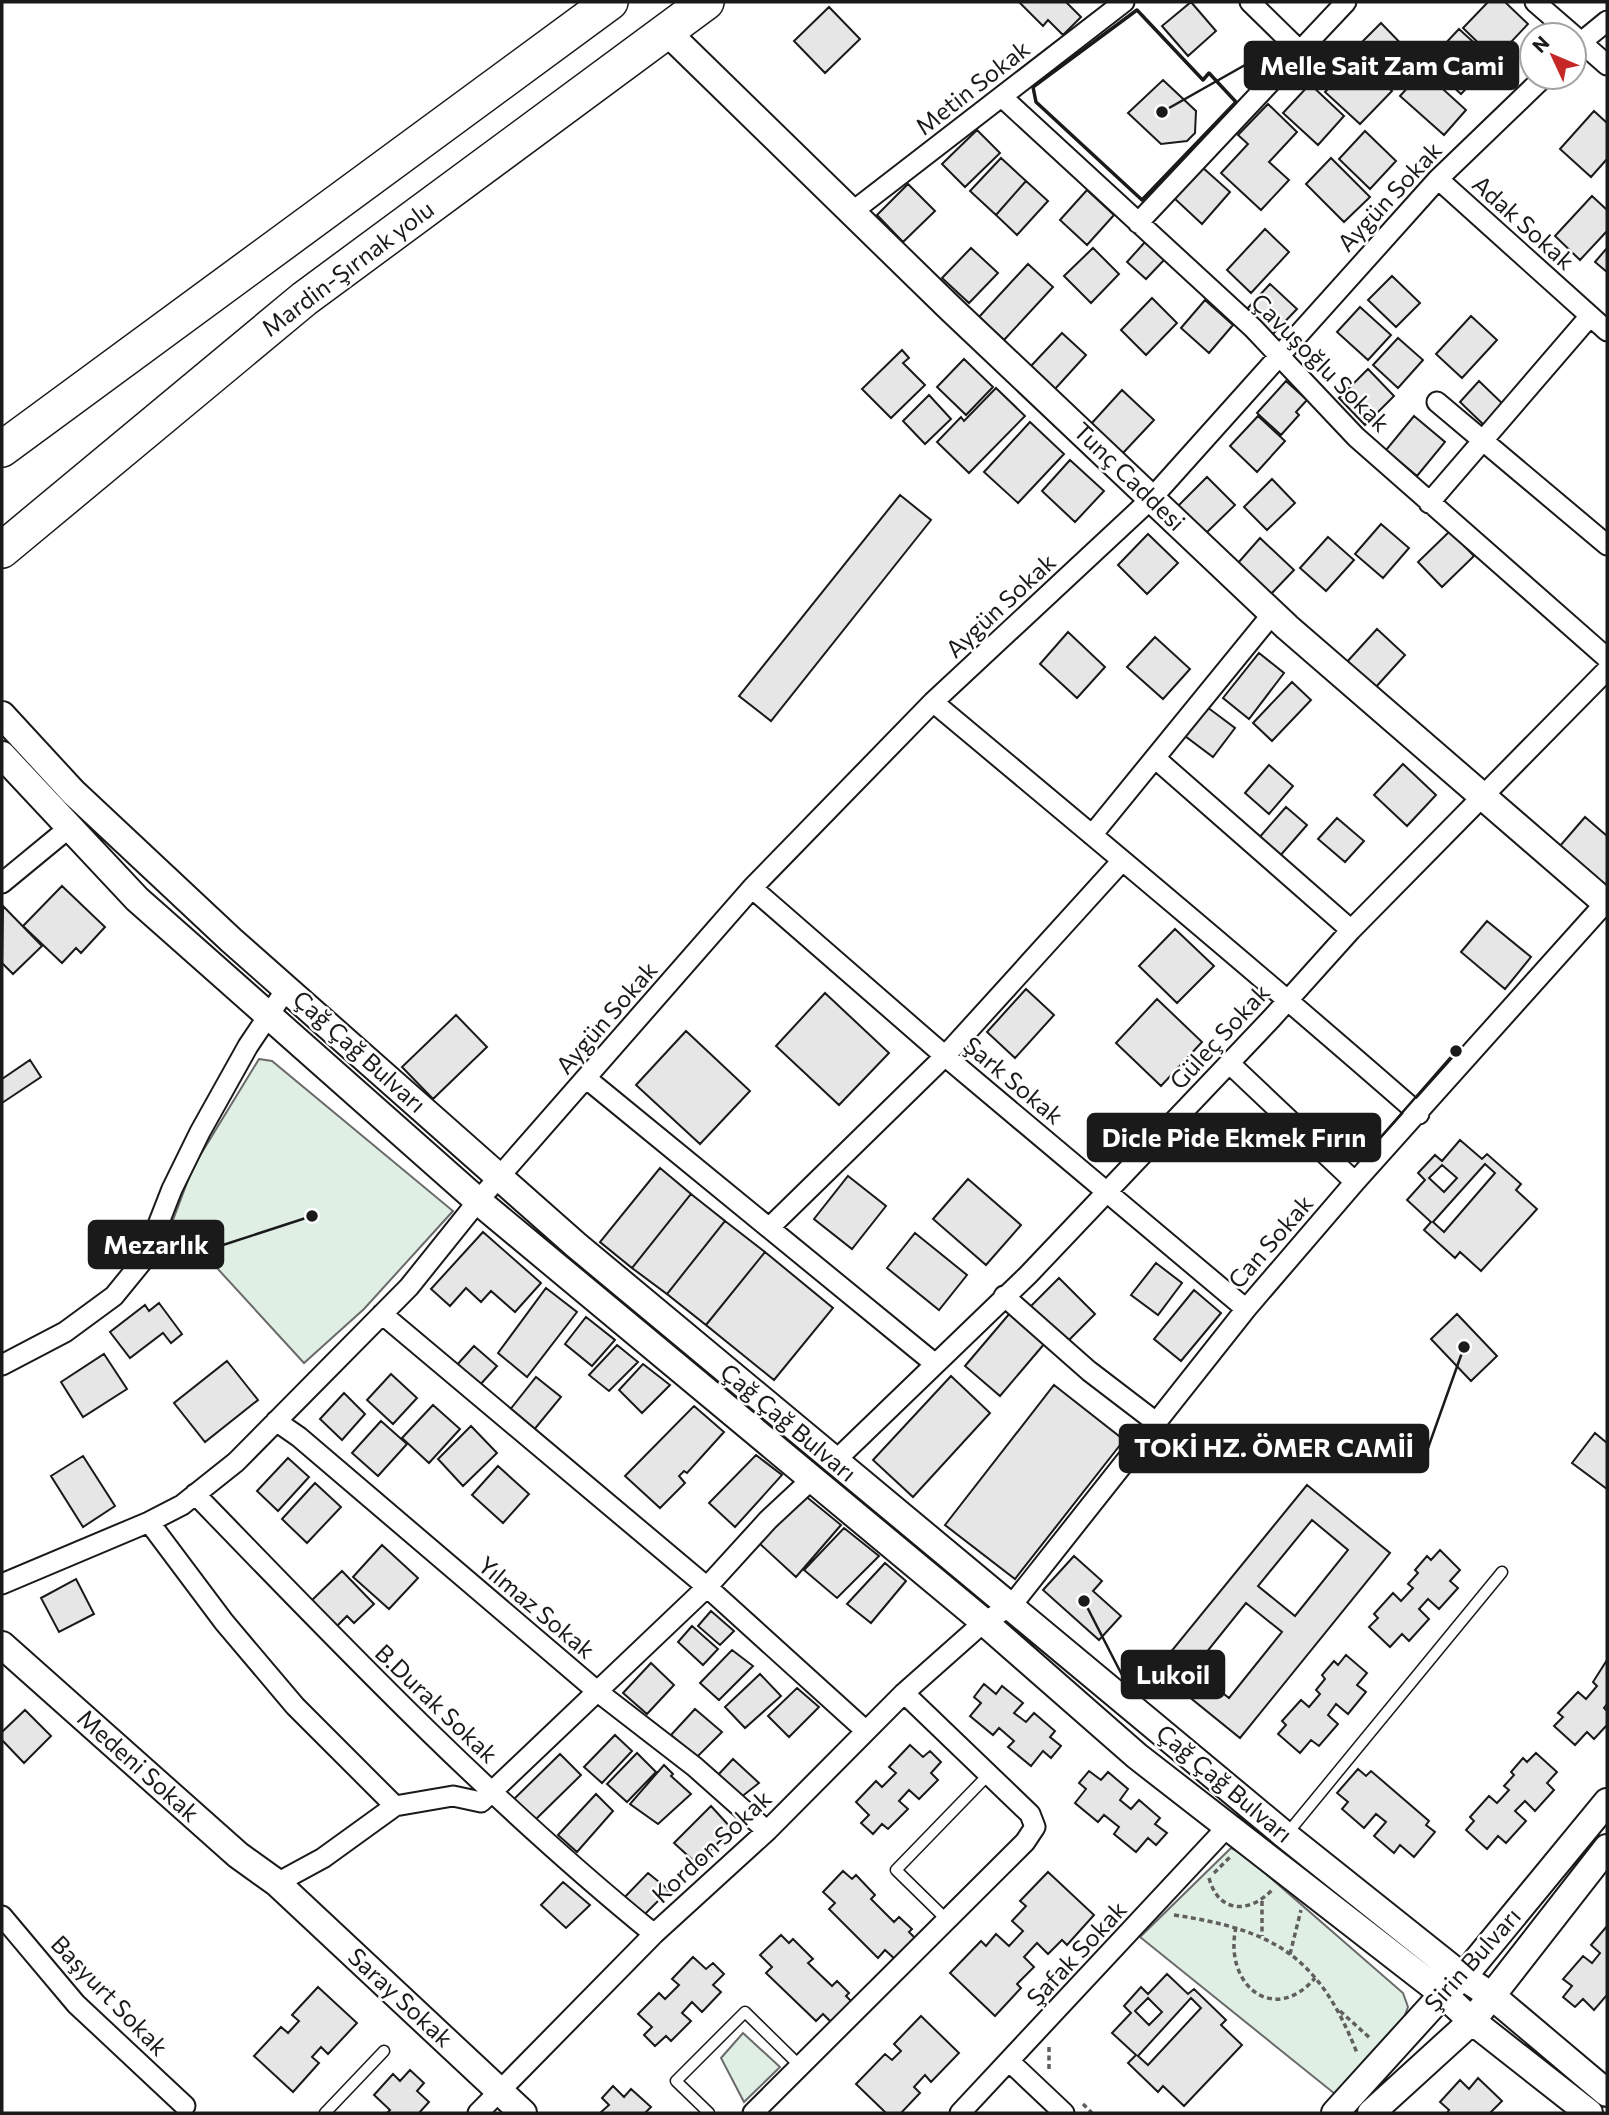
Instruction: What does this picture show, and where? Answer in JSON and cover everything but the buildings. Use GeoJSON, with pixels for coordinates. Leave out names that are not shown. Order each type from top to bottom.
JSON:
{"type":"FeatureCollection","features":[{"type":"Feature","properties":{"kind":"highway"},"geometry":{"type":"LineString","coordinates":[[2,449],[610,2]]}},
{"type":"Feature","properties":{"kind":"highway","name":"Mardin-Şırnak yolu"},"geometry":{"type":"LineString","coordinates":[[2,550],[304,299],[706,2]]}},
{"type":"Feature","properties":{"kind":"main road","name":"Tunç Caddesi"},"geometry":{"type":"LineString","coordinates":[[667,32],[1273,614],[1607,903]]}},
{"type":"Feature","properties":{"kind":"main road","name":"Çağ Çağ Bulvarı"},"geometry":{"type":"LineString","coordinates":[[2,715],[73,792],[498,1178],[834,1462],[1285,1835],[1453,1985],[1472,2021],[1589,2113]]}},
{"type":"Feature","properties":{"kind":"main road","name":"Çağ Çağ Bulvarı"},"geometry":{"type":"LineString","coordinates":[[2,755],[137,899],[269,1019],[478,1201],[984,1622],[1137,1756],[1228,1826],[1453,1985],[1492,1996],[1607,2093]]}},
{"type":"Feature","properties":{"kind":"main road","name":"Medeni Sokak"},"geometry":{"type":"LineString","coordinates":[[7,1658],[238,1855],[277,1883]]}},
{"type":"Feature","properties":{"kind":"main road","name":"Şirin Bulvarı"},"geometry":{"type":"LineString","coordinates":[[1335,2113],[1383,2050],[1453,1985],[1607,1802]]}},
{"type":"Feature","properties":{"kind":"main road","name":"Şirin Bulvarı"},"geometry":{"type":"LineString","coordinates":[[1371,2113],[1472,2021],[1607,1848]]}},
{"type":"Feature","properties":{"kind":"main road","name":"Saray Sokak"},"geometry":{"type":"LineString","coordinates":[[277,1883],[523,2113]]}},
{"type":"Feature","properties":{"kind":"street","name":"Metin Sokak"},"geometry":{"type":"LineString","coordinates":[[852,212],[1124,2]]}},
{"type":"Feature","properties":{"kind":"street"},"geometry":{"type":"LineString","coordinates":[[1250,2],[1300,51]]}},
{"type":"Feature","properties":{"kind":"street"},"geometry":{"type":"LineString","coordinates":[[1138,223],[1346,2]]}},
{"type":"Feature","properties":{"kind":"street"},"geometry":{"type":"LineString","coordinates":[[1535,2],[1555,21]]}},
{"type":"Feature","properties":{"kind":"street"},"geometry":{"type":"LineString","coordinates":[[1588,32],[1607,20]]}},
{"type":"Feature","properties":{"kind":"street"},"geometry":{"type":"LineString","coordinates":[[1588,50],[1607,65]]}},
{"type":"Feature","properties":{"kind":"street","name":"Aygün Sokak"},"geometry":{"type":"LineString","coordinates":[[2,1584],[149,1522],[195,1494],[236,1462],[409,1287],[478,1201],[752,888],[933,702],[1151,499],[1438,179],[1529,91]]}},
{"type":"Feature","properties":{"kind":"street","name":"Çavuşoğlu Sokak"},"geometry":{"type":"LineString","coordinates":[[1002,97],[1280,354],[1356,437],[1607,658]]}},
{"type":"Feature","properties":{"kind":"street","name":"Adak Sokak"},"geometry":{"type":"LineString","coordinates":[[1438,179],[1607,331]]}},
{"type":"Feature","properties":{"kind":"street"},"geometry":{"type":"LineString","coordinates":[[1429,503],[1590,316]]}},
{"type":"Feature","properties":{"kind":"street"},"geometry":{"type":"LineString","coordinates":[[1437,402],[1607,545]]}},
{"type":"Feature","properties":{"kind":"street"},"geometry":{"type":"LineString","coordinates":[[1092,835],[1273,614]]}},
{"type":"Feature","properties":{"kind":"street","name":"Güleç Sokak"},"geometry":{"type":"LineString","coordinates":[[834,1462],[1028,1275],[1351,930],[1607,670]]}},
{"type":"Feature","properties":{"kind":"street"},"geometry":{"type":"LineString","coordinates":[[933,702],[1288,1000],[1419,1114]]}},
{"type":"Feature","properties":{"kind":"street"},"geometry":{"type":"LineString","coordinates":[[1155,758],[1351,930]]}},
{"type":"Feature","properties":{"kind":"street"},"geometry":{"type":"LineString","coordinates":[[2,883],[70,827]]}},
{"type":"Feature","properties":{"kind":"street"},"geometry":{"type":"LineString","coordinates":[[769,1228],[945,1056],[1121,862]]}},
{"type":"Feature","properties":{"kind":"street","name":"Şark Sokak"},"geometry":{"type":"LineString","coordinates":[[752,888],[945,1056],[1246,1309]]}},
{"type":"Feature","properties":{"kind":"street","name":"Can Sokak"},"geometry":{"type":"LineString","coordinates":[[984,1622],[1011,1606],[1246,1309],[1355,1182],[1607,903]]}},
{"type":"Feature","properties":{"kind":"street"},"geometry":{"type":"LineString","coordinates":[[2,1365],[65,1332],[114,1296],[145,1258],[172,1189],[200,1132],[243,1054],[269,1019],[287,988]]}},
{"type":"Feature","properties":{"kind":"street"},"geometry":{"type":"LineString","coordinates":[[1229,1063],[1355,1182]]}},
{"type":"Feature","properties":{"kind":"street"},"geometry":{"type":"LineString","coordinates":[[587,1079],[934,1363]]}},
{"type":"Feature","properties":{"kind":"street"},"geometry":{"type":"LineString","coordinates":[[1004,1296],[1089,1371],[1157,1423]]}},
{"type":"Feature","properties":{"kind":"street"},"geometry":{"type":"LineString","coordinates":[[382,1314],[707,1587],[866,1731]]}},
{"type":"Feature","properties":{"kind":"street","name":"Yılmaz Sokak"},"geometry":{"type":"LineString","coordinates":[[276,1421],[598,1692],[695,1767],[767,1831]]}},
{"type":"Feature","properties":{"kind":"street"},"geometry":{"type":"LineString","coordinates":[[277,1883],[323,1858],[395,1806],[453,1796],[481,1802],[707,1587],[768,1520],[812,1479]]}},
{"type":"Feature","properties":{"kind":"street","name":"B.Durak Sokak"},"geometry":{"type":"LineString","coordinates":[[195,1494],[420,1726],[569,1865],[654,1934]]}},
{"type":"Feature","properties":{"kind":"street"},"geometry":{"type":"LineString","coordinates":[[149,1522],[223,1622],[286,1695],[395,1806]]}},
{"type":"Feature","properties":{"kind":"street","name":"Kordon Sokak"},"geometry":{"type":"LineString","coordinates":[[478,2113],[654,1934],[767,1831],[904,1693],[984,1622]]}},
{"type":"Feature","properties":{"kind":"street"},"geometry":{"type":"LineString","coordinates":[[753,2113],[1025,1842],[1035,1827],[1030,1814],[904,1693]]}},
{"type":"Feature","properties":{"kind":"street","name":"Şafak Sokak"},"geometry":{"type":"LineString","coordinates":[[960,2113],[1228,1826]]}},
{"type":"Feature","properties":{"kind":"street","name":"Başyurt Sokak"},"geometry":{"type":"LineString","coordinates":[[2,1916],[76,2004],[185,2106]]}},
{"type":"Feature","properties":{"kind":"street"},"geometry":{"type":"LineString","coordinates":[[1010,2062],[1069,2105]]}},
{"type":"Feature","properties":{"kind":"lane"},"geometry":{"type":"LineString","coordinates":[[1285,1835],[1502,1572]]}},
{"type":"Feature","properties":{"kind":"lane"},"geometry":{"type":"LineString","coordinates":[[947,1920],[896,1870],[989,1774]]}},
{"type":"Feature","properties":{"kind":"lane"},"geometry":{"type":"LineString","coordinates":[[709,2113],[676,2081],[745,2012],[800,2066]]}},
{"type":"Feature","properties":{"kind":"lane"},"geometry":{"type":"LineString","coordinates":[[325,2113],[384,2051]]}},
{"type":"Feature","properties":{"kind":"path"},"geometry":{"type":"LineString","coordinates":[[1200,1888],[1231,1856],[1240,1853]]}},
{"type":"Feature","properties":{"kind":"path"},"geometry":{"type":"LineString","coordinates":[[1209,1878],[1212,1888],[1231,1905],[1247,1908],[1262,1901],[1275,1887]]}},
{"type":"Feature","properties":{"kind":"path"},"geometry":{"type":"LineString","coordinates":[[1290,1954],[1304,1898]]}},
{"type":"Feature","properties":{"kind":"path"},"geometry":{"type":"LineString","coordinates":[[1262,1901],[1262,1936]]}},
{"type":"Feature","properties":{"kind":"path"},"geometry":{"type":"LineString","coordinates":[[1182,1906],[1174,1915],[1236,1927],[1262,1936],[1290,1954],[1315,1978],[1336,2007],[1361,2062],[1383,2050],[1336,2007]]}},
{"type":"Feature","properties":{"kind":"path"},"geometry":{"type":"LineString","coordinates":[[1236,1927],[1232,1956],[1238,1974],[1254,1991],[1269,1997],[1285,1998],[1300,1993],[1315,1978]]}},
{"type":"Feature","properties":{"kind":"path"},"geometry":{"type":"LineString","coordinates":[[1048,2072],[1049,2044]]}},
{"type":"Feature","properties":{"kind":"path"},"geometry":{"type":"LineString","coordinates":[[1069,2105],[1092,2113]]}},
{"type":"Feature","properties":{"kind":"green space"},"geometry":{"type":"Polygon","coordinates":[[[259,1059],[272,1061],[453,1211],[364,1309],[304,1363],[173,1220],[193,1167],[259,1059]]]}},
{"type":"Feature","properties":{"kind":"green space"},"geometry":{"type":"Polygon","coordinates":[[[1231,1848],[1242,1853],[1403,1993],[1408,2007],[1403,2020],[1335,2094],[1140,1937],[1231,1848]]]}},
{"type":"Feature","properties":{"kind":"green space"},"geometry":{"type":"Polygon","coordinates":[[[743,2033],[780,2067],[744,2102],[721,2058],[743,2033]]]}},
{"type":"Feature","properties":{"kind":"wall"},"geometry":{"type":"LineString","coordinates":[[1137,10],[1203,80],[1209,73],[1236,102],[1142,200],[1036,102],[1033,87],[1137,10]]}},
{"type":"Feature","properties":{"kind":"place","name":"Melle Sait Zam Cami"},"geometry":{"type":"Point","coordinates":[1162,112]}},
{"type":"Feature","properties":{"kind":"place","name":"Dicle Pide Ekmek Fırın"},"geometry":{"type":"Point","coordinates":[1456,1051]}},
{"type":"Feature","properties":{"kind":"place","name":"Mezarlık"},"geometry":{"type":"Point","coordinates":[312,1216]}},
{"type":"Feature","properties":{"kind":"place","name":"TOKİ HZ. ÖMER CAMİİ"},"geometry":{"type":"Point","coordinates":[1464,1347]}},
{"type":"Feature","properties":{"kind":"place","name":"Lukoil"},"geometry":{"type":"Point","coordinates":[1084,1601]}}]}
